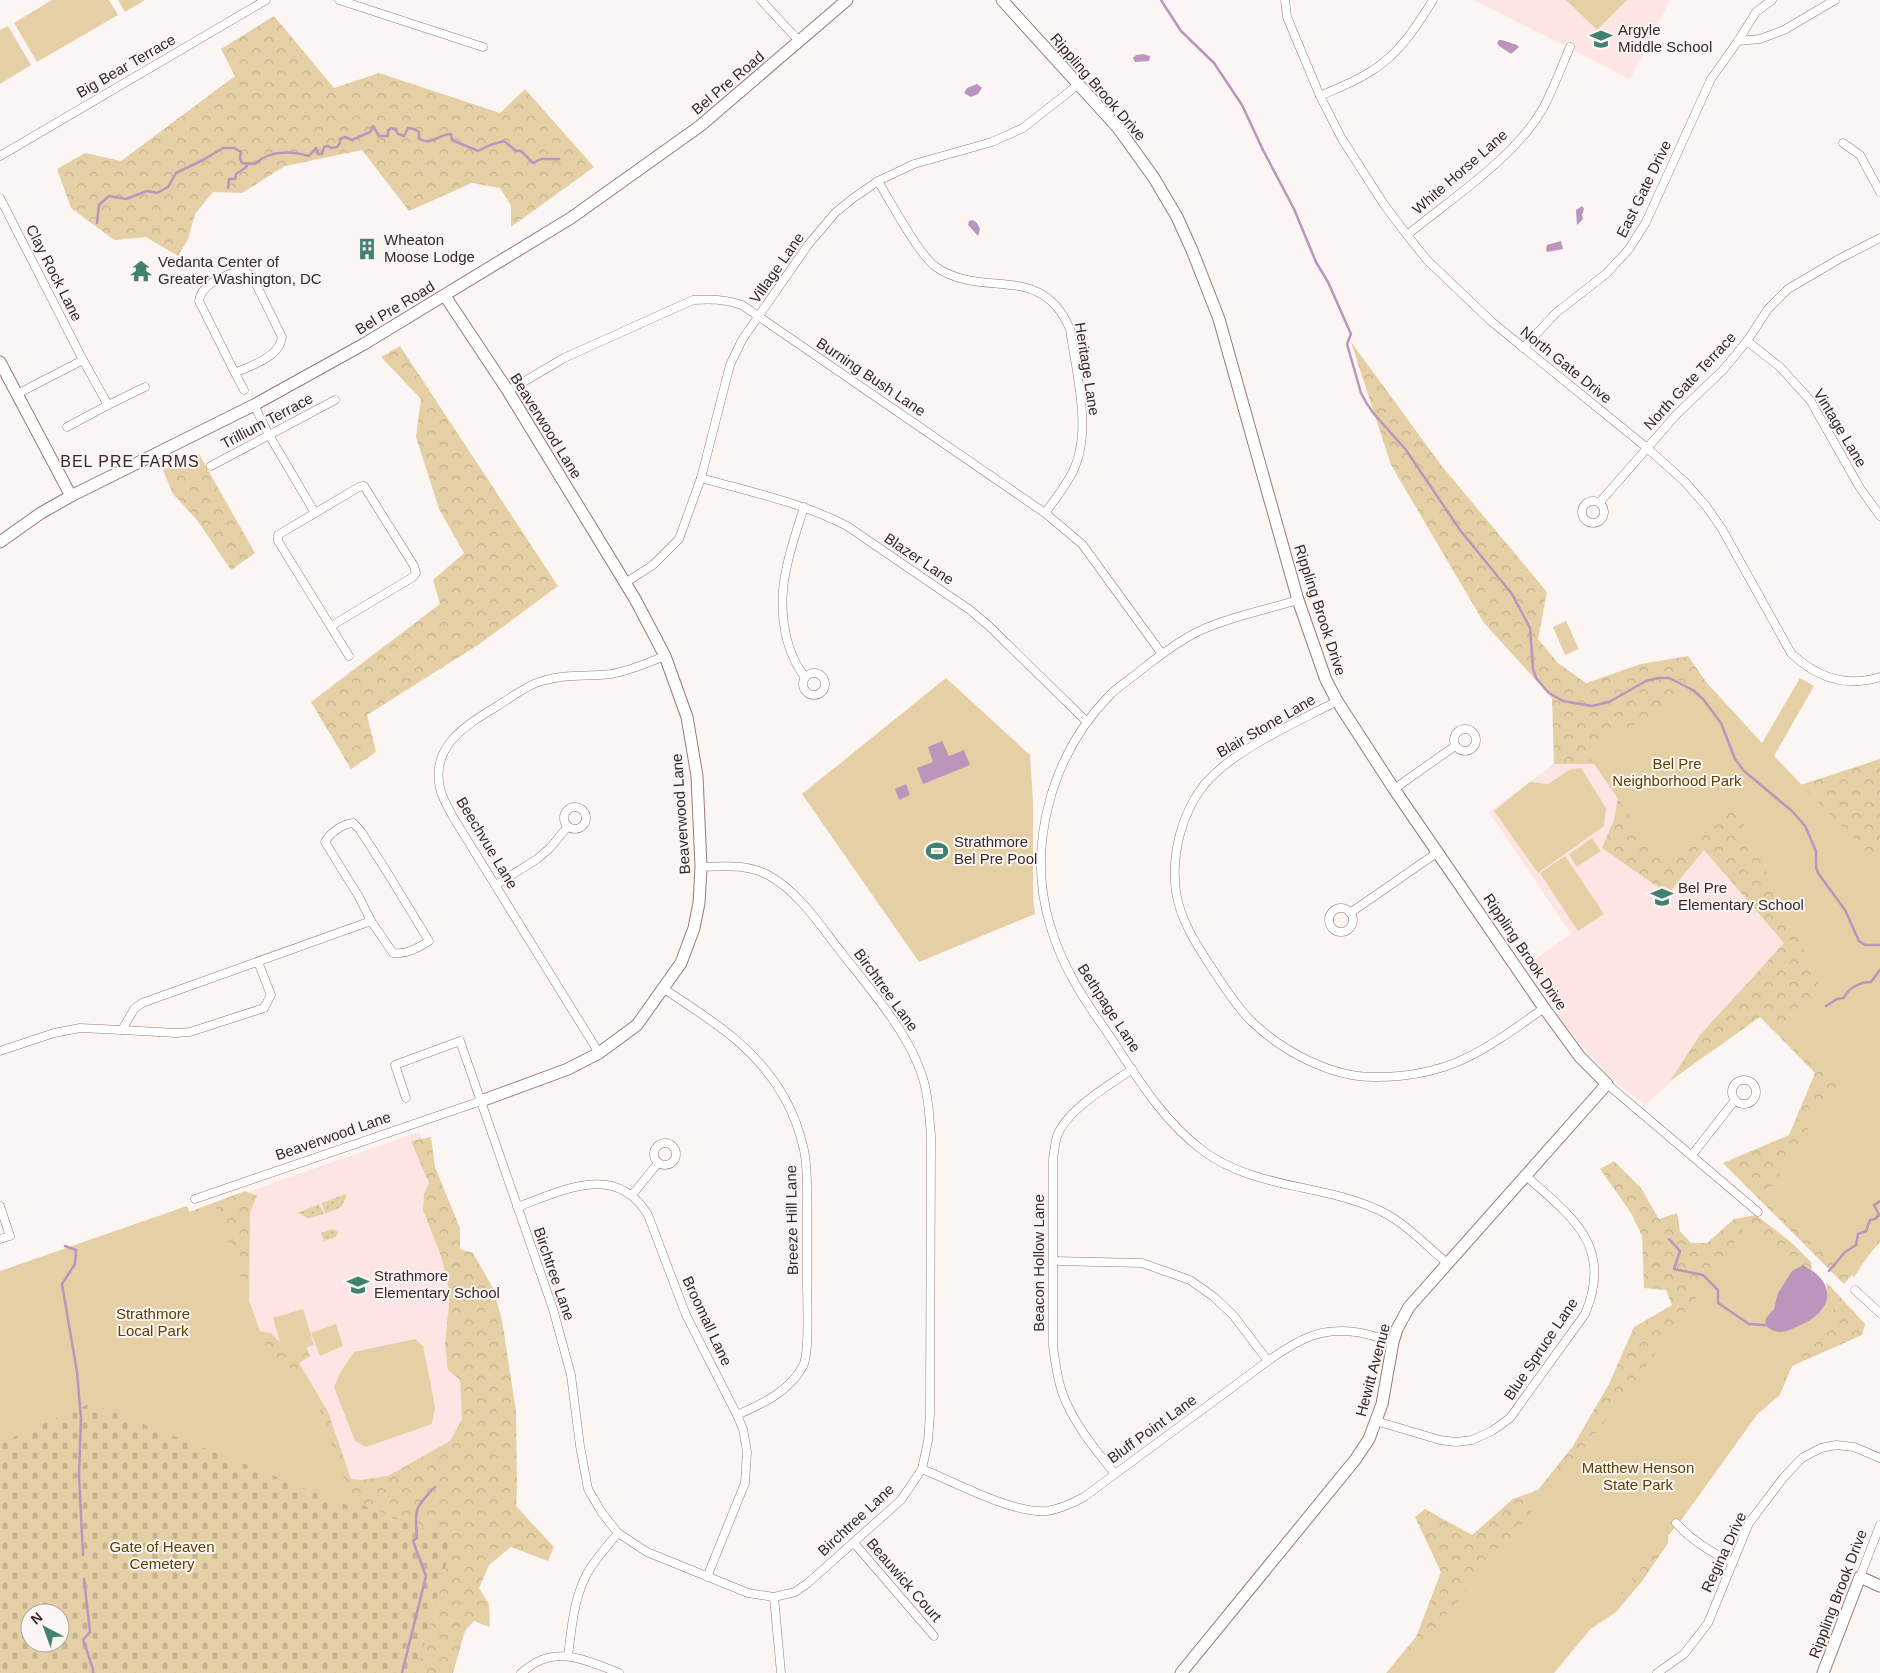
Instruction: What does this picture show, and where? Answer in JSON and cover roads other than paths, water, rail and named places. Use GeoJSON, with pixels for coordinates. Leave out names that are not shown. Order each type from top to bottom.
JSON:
{"type":"FeatureCollection","features":[{"type":"Feature","properties":{"kind":"street","name":"Big Bear Terrace"},"geometry":{"type":"LineString","coordinates":[[0,156],[266,0]]}},
{"type":"Feature","properties":{"kind":"street"},"geometry":{"type":"LineString","coordinates":[[338,0],[483,47]]}},
{"type":"Feature","properties":{"kind":"street"},"geometry":{"type":"LineString","coordinates":[[761,0],[800,42]]}},
{"type":"Feature","properties":{"kind":"street","name":"Bel Pre Road"},"geometry":{"type":"LineString","coordinates":[[0,542],[36,516],[71,496],[254,405],[375,338],[572,218],[700,126],[847,0]]}},
{"type":"Feature","properties":{"kind":"street","name":"Rippling Brook Drive"},"geometry":{"type":"LineString","coordinates":[[1002,0],[1118,128],[1154,178],[1177,217],[1219,319],[1298,600],[1326,680],[1337,701],[1544,1008],[1580,1057],[1607,1084],[1758,1212]]}},
{"type":"Feature","properties":{"kind":"street","name":"North Gate Drive"},"geometry":{"type":"LineString","coordinates":[[1277,0],[1286,4],[1288,16],[1320,96],[1356,163],[1383,203],[1427,260],[1458,291],[1523,348],[1685,482],[1706,506],[1722,529],[1791,653],[1804,665],[1839,681],[1854,682],[1880,677]]}},
{"type":"Feature","properties":{"kind":"street"},"geometry":{"type":"LineString","coordinates":[[1320,96],[1373,70],[1397,50],[1412,34],[1433,0]]}},
{"type":"Feature","properties":{"kind":"street","name":"East Gate Drive"},"geometry":{"type":"LineString","coordinates":[[1523,348],[1556,313],[1607,273],[1629,249],[1646,222],[1711,79],[1756,12],[1772,0]]}},
{"type":"Feature","properties":{"kind":"street"},"geometry":{"type":"LineString","coordinates":[[1738,41],[1760,39],[1784,30],[1835,0]]}},
{"type":"Feature","properties":{"kind":"street","name":"White Horse Lane"},"geometry":{"type":"LineString","coordinates":[[1407,235],[1490,168],[1519,140],[1541,110],[1570,47]]}},
{"type":"Feature","properties":{"kind":"street","name":"Village Lane"},"geometry":{"type":"LineString","coordinates":[[625,583],[653,565],[679,538],[701,478],[730,365],[742,340],[808,245],[830,220],[852,199],[878,181],[914,164],[992,142],[1023,128],[1079,84]]}},
{"type":"Feature","properties":{"kind":"street"},"geometry":{"type":"LineString","coordinates":[[1843,144],[1860,155],[1880,192]]}},
{"type":"Feature","properties":{"kind":"street","name":"Heritage Lane"},"geometry":{"type":"LineString","coordinates":[[878,181],[922,252],[934,266],[954,276],[968,280],[1024,286],[1046,296],[1064,316],[1070,329],[1082,415],[1081,446],[1072,474],[1045,513]]}},
{"type":"Feature","properties":{"kind":"street","name":"Clay Rock Lane"},"geometry":{"type":"LineString","coordinates":[[0,198],[108,405]]}},
{"type":"Feature","properties":{"kind":"street","name":"North Gate Terrace"},"geometry":{"type":"LineString","coordinates":[[1600,502],[1676,415],[1723,370],[1768,309],[1788,289],[1839,259],[1880,238]]}},
{"type":"Feature","properties":{"kind":"street"},"geometry":{"type":"LineString","coordinates":[[236,373],[277,351],[281,344],[282,336],[252,276],[238,270],[206,286],[201,292],[199,301],[244,390]]}},
{"type":"Feature","properties":{"kind":"street","name":"Beaverwood Lane"},"geometry":{"type":"LineString","coordinates":[[195,1199],[481,1101],[568,1069],[599,1053],[637,1025],[681,963],[694,928],[699,903],[701,867],[697,776],[687,717],[665,656],[625,583],[508,391],[445,296]]}},
{"type":"Feature","properties":{"kind":"street","name":"Burning Bush Lane"},"geometry":{"type":"LineString","coordinates":[[508,391],[564,358],[693,300],[714,298],[729,300],[742,305],[1045,513],[1082,544],[1162,654]]}},
{"type":"Feature","properties":{"kind":"street","name":"Vintage Lane"},"geometry":{"type":"LineString","coordinates":[[1746,341],[1780,367],[1810,400],[1860,488],[1880,516]]}},
{"type":"Feature","properties":{"kind":"street"},"geometry":{"type":"LineString","coordinates":[[17,394],[83,360]]}},
{"type":"Feature","properties":{"kind":"street"},"geometry":{"type":"LineString","coordinates":[[0,362],[71,496]]}},
{"type":"Feature","properties":{"kind":"street"},"geometry":{"type":"LineString","coordinates":[[67,427],[145,387]]}},
{"type":"Feature","properties":{"kind":"street","name":"Trillium Terrace"},"geometry":{"type":"LineString","coordinates":[[211,466],[335,400]]}},
{"type":"Feature","properties":{"kind":"street"},"geometry":{"type":"LineString","coordinates":[[254,405],[269,435],[315,513]]}},
{"type":"Feature","properties":{"kind":"street","name":"Blazer Lane"},"geometry":{"type":"LineString","coordinates":[[701,478],[804,507],[826,515],[847,526],[970,610],[990,627],[1087,722]]}},
{"type":"Feature","properties":{"kind":"street"},"geometry":{"type":"LineString","coordinates":[[331,626],[413,577],[416,573],[414,566],[364,486],[359,487],[278,535],[278,541],[349,656]]}},
{"type":"Feature","properties":{"kind":"street"},"geometry":{"type":"LineString","coordinates":[[804,507],[786,567],[782,598],[784,625],[788,643],[798,668],[804,677]]}},
{"type":"Feature","properties":{"kind":"street","name":"Bethpage Lane"},"geometry":{"type":"LineString","coordinates":[[1298,600],[1220,622],[1195,633],[1162,654],[1111,694],[1087,722],[1066,757],[1050,797],[1042,843],[1042,887],[1050,923],[1064,965],[1078,990],[1170,1122],[1203,1150],[1225,1164],[1243,1172],[1289,1186],[1347,1198],[1377,1209],[1401,1223],[1447,1263]]}},
{"type":"Feature","properties":{"kind":"street","name":"Beechvue Lane"},"geometry":{"type":"LineString","coordinates":[[599,1053],[453,816],[442,793],[439,780],[441,759],[446,746],[458,732],[540,681],[567,675],[610,674],[640,666],[665,656]]}},
{"type":"Feature","properties":{"kind":"street","name":"Blair Stone Lane"},"geometry":{"type":"LineString","coordinates":[[1337,701],[1252,747],[1221,768],[1204,785],[1192,803],[1178,841],[1174,868],[1176,893],[1184,920],[1199,950],[1222,984],[1251,1021],[1298,1056],[1349,1074],[1375,1077],[1409,1075],[1438,1070],[1487,1048],[1544,1008]]}},
{"type":"Feature","properties":{"kind":"street"},"geometry":{"type":"LineString","coordinates":[[1394,788],[1455,746]]}},
{"type":"Feature","properties":{"kind":"street"},"geometry":{"type":"LineString","coordinates":[[353,823],[360,830],[429,941],[400,954],[393,953],[371,921],[325,842],[329,836],[346,824],[353,823]]}},
{"type":"Feature","properties":{"kind":"street"},"geometry":{"type":"LineString","coordinates":[[496,885],[537,859],[550,848],[568,826]]}},
{"type":"Feature","properties":{"kind":"street"},"geometry":{"type":"LineString","coordinates":[[1350,913],[1438,852]]}},
{"type":"Feature","properties":{"kind":"street","name":"Birchtree Lane"},"geometry":{"type":"LineString","coordinates":[[481,1101],[553,1308],[571,1375],[580,1446],[588,1489],[602,1513],[618,1533],[647,1552],[748,1594],[774,1597],[795,1592],[808,1583],[901,1500],[922,1469],[928,1441],[930,1414],[931,1135],[928,1104],[924,1081],[908,1045],[884,1006],[806,908],[786,887],[751,868],[735,865],[701,867]]}},
{"type":"Feature","properties":{"kind":"street"},"geometry":{"type":"LineString","coordinates":[[122,1030],[134,1009],[142,1003],[371,921]]}},
{"type":"Feature","properties":{"kind":"street"},"geometry":{"type":"LineString","coordinates":[[0,1050],[54,1033],[80,1028],[176,1033],[190,1032],[264,1008],[271,995],[258,962]]}},
{"type":"Feature","properties":{"kind":"street","name":"Breeze Hill Lane"},"geometry":{"type":"LineString","coordinates":[[664,989],[736,1038],[747,1049],[773,1079],[784,1098],[794,1118],[804,1150],[807,1178],[807,1338],[804,1365],[792,1383],[765,1403],[737,1415]]}},
{"type":"Feature","properties":{"kind":"street","name":"Beaverwood Lane"},"geometry":{"type":"LineString","coordinates":[[406,1098],[395,1065],[460,1041],[481,1101]]}},
{"type":"Feature","properties":{"kind":"street","name":"Beacon Hollow Lane"},"geometry":{"type":"LineString","coordinates":[[1115,1474],[1085,1436],[1071,1412],[1059,1383],[1053,1346],[1053,1159],[1057,1136],[1066,1122],[1077,1110],[1132,1069]]}},
{"type":"Feature","properties":{"kind":"street","name":"Hewitt Avenue"},"geometry":{"type":"LineString","coordinates":[[1181,1673],[1355,1460],[1369,1439],[1382,1404],[1393,1342],[1397,1329],[1409,1307],[1607,1084]]}},
{"type":"Feature","properties":{"kind":"street"},"geometry":{"type":"LineString","coordinates":[[1692,1155],[1735,1100]]}},
{"type":"Feature","properties":{"kind":"street"},"geometry":{"type":"LineString","coordinates":[[632,1195],[658,1163]]}},
{"type":"Feature","properties":{"kind":"street","name":"Blue Spruce Lane"},"geometry":{"type":"LineString","coordinates":[[1376,1421],[1440,1440],[1456,1442],[1472,1440],[1492,1431],[1510,1418],[1585,1314],[1592,1297],[1596,1273],[1589,1243],[1572,1216],[1526,1176]]}},
{"type":"Feature","properties":{"kind":"street","name":"Broomall Lane"},"geometry":{"type":"LineString","coordinates":[[517,1207],[568,1189],[590,1184],[612,1185],[632,1195],[640,1202],[648,1215],[686,1315],[743,1429],[747,1452],[745,1483],[707,1577]]}},
{"type":"Feature","properties":{"kind":"street"},"geometry":{"type":"LineString","coordinates":[[0,1206],[10,1236],[0,1239]]}},
{"type":"Feature","properties":{"kind":"street"},"geometry":{"type":"LineString","coordinates":[[1054,1261],[1142,1263],[1190,1280],[1214,1297],[1233,1316],[1268,1361]]}},
{"type":"Feature","properties":{"kind":"street"},"geometry":{"type":"LineString","coordinates":[[1855,1290],[1880,1313]]}},
{"type":"Feature","properties":{"kind":"street","name":"Bluff Point Lane"},"geometry":{"type":"LineString","coordinates":[[922,1469],[1004,1503],[1026,1509],[1047,1511],[1084,1497],[1268,1361],[1291,1345],[1309,1336],[1331,1331],[1356,1332],[1393,1342]]}},
{"type":"Feature","properties":{"kind":"street","name":"Regina Drive"},"geometry":{"type":"LineString","coordinates":[[1657,1673],[1684,1654],[1708,1623],[1749,1523],[1784,1476],[1802,1458],[1821,1448],[1836,1445],[1854,1447],[1880,1458]]}},
{"type":"Feature","properties":{"kind":"street"},"geometry":{"type":"LineString","coordinates":[[1676,1523],[1684,1533],[1704,1548],[1732,1562]]}},
{"type":"Feature","properties":{"kind":"street","name":"Rippling Brook Drive"},"geometry":{"type":"LineString","coordinates":[[1823,1673],[1880,1525]]}},
{"type":"Feature","properties":{"kind":"street"},"geometry":{"type":"LineString","coordinates":[[568,1656],[574,1610],[581,1586],[591,1567],[618,1533]]}},
{"type":"Feature","properties":{"kind":"street","name":"Beauwick Court"},"geometry":{"type":"LineString","coordinates":[[854,1543],[934,1636]]}},
{"type":"Feature","properties":{"kind":"street"},"geometry":{"type":"LineString","coordinates":[[1860,1577],[1880,1586]]}},
{"type":"Feature","properties":{"kind":"street"},"geometry":{"type":"LineString","coordinates":[[774,1597],[781,1673]]}},
{"type":"Feature","properties":{"kind":"street"},"geometry":{"type":"LineString","coordinates":[[521,1673],[537,1662],[550,1657],[568,1656],[619,1673]]}},
{"type":"Feature","properties":{"kind":"waterway"},"geometry":{"type":"LineString","coordinates":[[1161,0],[1181,31],[1214,63],[1242,105],[1294,209],[1316,262],[1328,282],[1351,334],[1347,344],[1361,393],[1374,414],[1406,450],[1460,530],[1512,594],[1530,628],[1533,669],[1536,678],[1549,693],[1563,701],[1592,706],[1609,702],[1646,681],[1658,678],[1669,678],[1693,690],[1703,699],[1721,723],[1735,759],[1744,771],[1792,811],[1805,826],[1816,851],[1818,873],[1845,910],[1859,941],[1865,945],[1880,945]]}},
{"type":"Feature","properties":{"kind":"waterway"},"geometry":{"type":"LineString","coordinates":[[97,223],[99,205],[109,196],[126,199],[147,191],[157,193],[168,187],[176,173],[223,148],[234,148],[241,152],[240,158],[242,163],[255,164],[261,159],[274,154],[295,153],[309,156],[316,148],[318,154],[322,154],[324,147],[337,147],[340,139],[345,137],[352,140],[370,132],[373,126],[379,136],[388,136],[388,130],[391,128],[404,136],[408,128],[419,132],[419,139],[424,141],[451,134],[452,140],[478,151],[504,141],[516,151],[521,151],[533,163],[541,159],[559,159]]}},
{"type":"Feature","properties":{"kind":"waterway"},"geometry":{"type":"LineString","coordinates":[[228,188],[229,179],[235,179],[236,174],[249,163]]}},
{"type":"Feature","properties":{"kind":"waterway"},"geometry":{"type":"LineString","coordinates":[[1826,1006],[1837,999],[1844,998],[1848,991],[1855,986],[1871,982],[1880,970]]}},
{"type":"Feature","properties":{"kind":"waterway"},"geometry":{"type":"LineString","coordinates":[[1829,1271],[1845,1252],[1856,1245],[1858,1234],[1866,1231],[1870,1220],[1875,1219],[1879,1215],[1874,1205],[1880,1201]]}},
{"type":"Feature","properties":{"kind":"waterway"},"geometry":{"type":"LineString","coordinates":[[1669,1239],[1680,1251],[1674,1269],[1703,1275],[1718,1290],[1718,1303],[1749,1324],[1765,1325]]}},
{"type":"Feature","properties":{"kind":"waterway"},"geometry":{"type":"LineString","coordinates":[[65,1246],[76,1250],[75,1264],[62,1284],[77,1372],[81,1419],[79,1475],[83,1555]]}},
{"type":"Feature","properties":{"kind":"waterway"},"geometry":{"type":"LineString","coordinates":[[402,1673],[426,1576],[413,1541],[417,1538],[416,1514],[423,1500],[435,1487]]}},
{"type":"Feature","properties":{"kind":"waterway"},"geometry":{"type":"LineString","coordinates":[[84,1579],[90,1632],[83,1640],[93,1673]]}},
{"type":"Feature","properties":{"kind":"place","name":"Argyle Middle School"},"geometry":{"type":"Point","coordinates":[1601,39]}},
{"type":"Feature","properties":{"kind":"place","name":"Wheaton Moose Lodge"},"geometry":{"type":"Point","coordinates":[367,249]}},
{"type":"Feature","properties":{"kind":"place","name":"Vedanta Center of Greater Washington, DC"},"geometry":{"type":"Point","coordinates":[141,271]}},
{"type":"Feature","properties":{"kind":"place","name":"Strathmore Bel Pre Pool"},"geometry":{"type":"Point","coordinates":[937,851]}},
{"type":"Feature","properties":{"kind":"place","name":"Bel Pre Elementary School"},"geometry":{"type":"Point","coordinates":[1662,897]}},
{"type":"Feature","properties":{"kind":"place","name":"Strathmore Elementary School"},"geometry":{"type":"Point","coordinates":[358,1285]}},
{"type":"Feature","properties":{"kind":"district","name":"BEL PRE FARMS"},"geometry":{"type":"Point","coordinates":[130,461]}},
{"type":"Feature","properties":{"kind":"park label","name":"Bel Pre Neighborhood Park"},"geometry":{"type":"Point","coordinates":[1677,772]}},
{"type":"Feature","properties":{"kind":"park label","name":"Strathmore Local Park"},"geometry":{"type":"Point","coordinates":[153,1322]}},
{"type":"Feature","properties":{"kind":"park label","name":"Matthew Henson State Park"},"geometry":{"type":"Point","coordinates":[1638,1476]}},
{"type":"Feature","properties":{"kind":"park label","name":"Gate of Heaven Cemetery"},"geometry":{"type":"Point","coordinates":[162,1556]}}]}
